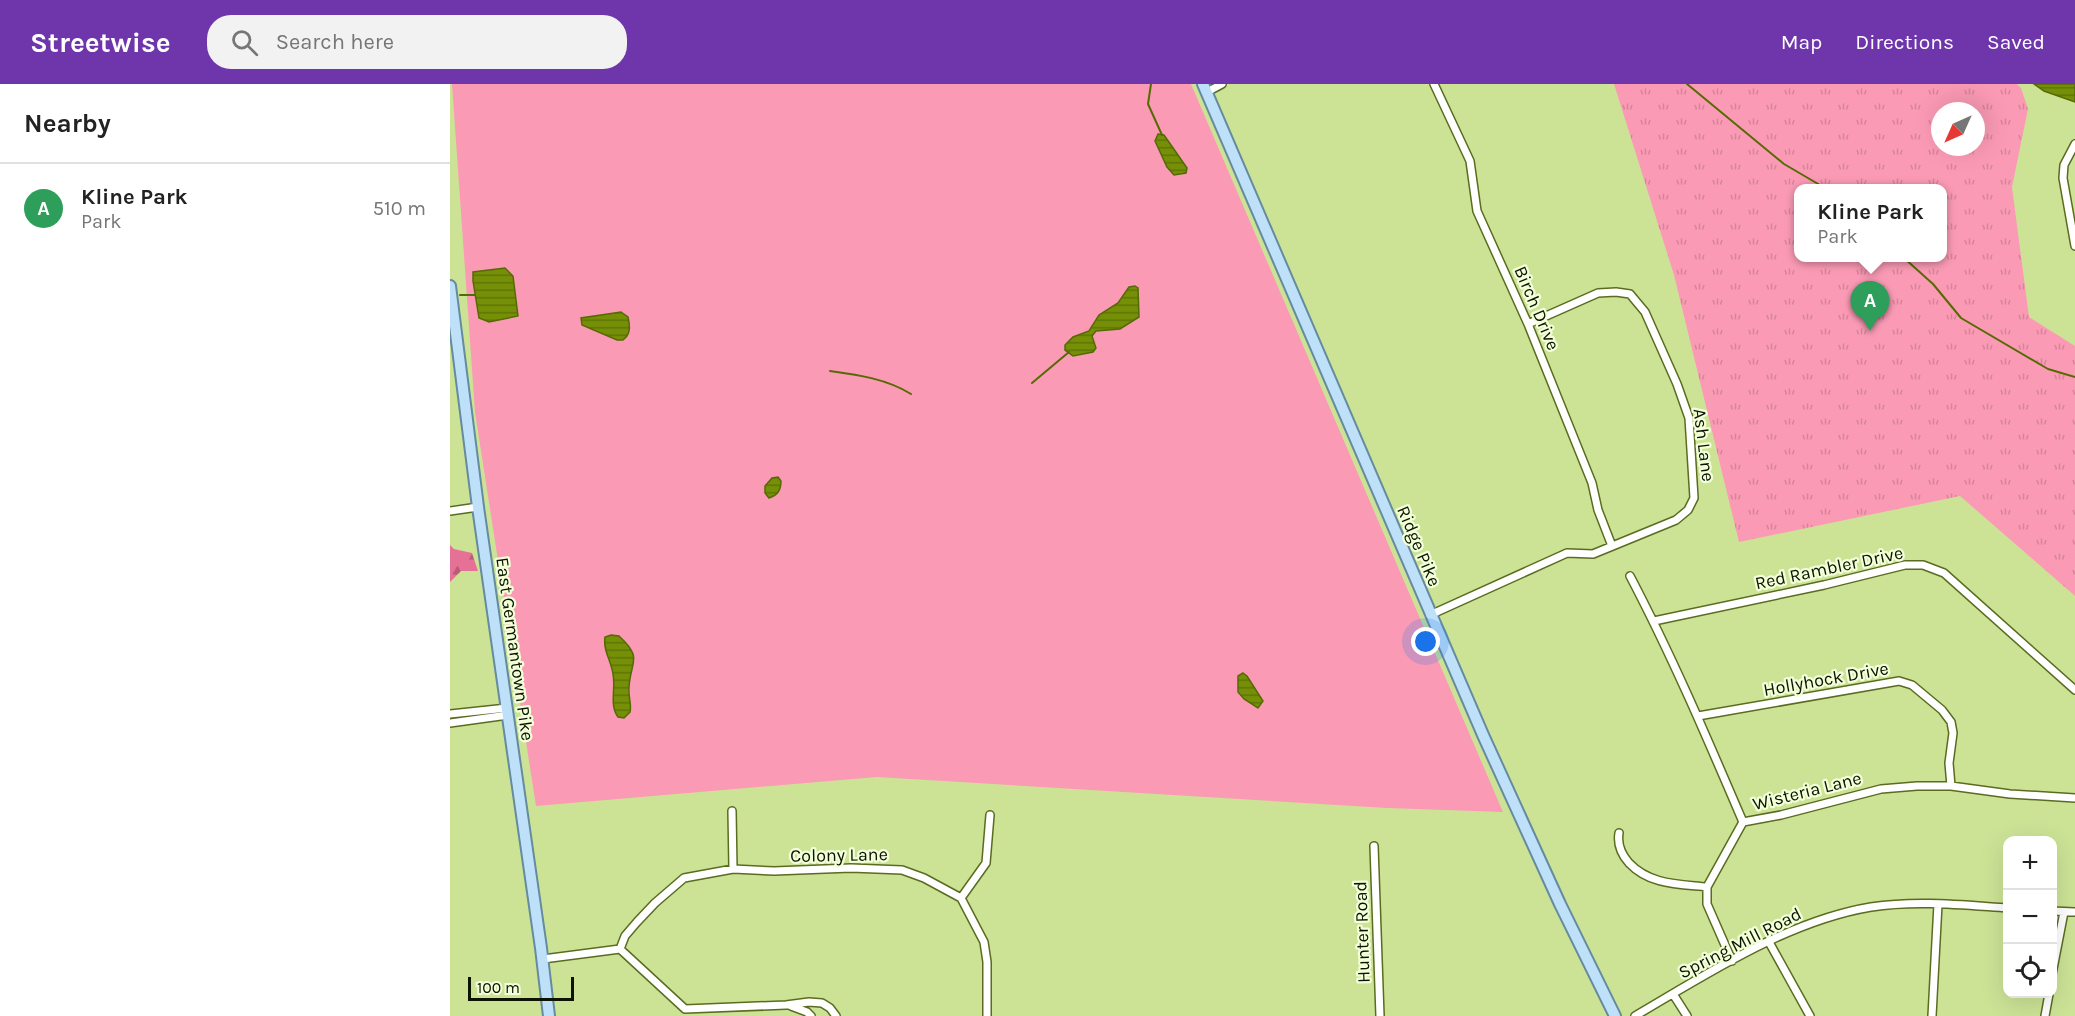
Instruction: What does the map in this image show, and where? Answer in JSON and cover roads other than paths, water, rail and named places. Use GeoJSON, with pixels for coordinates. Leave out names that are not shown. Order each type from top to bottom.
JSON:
{"type":"FeatureCollection","features":[{"type":"Feature","properties":{"kind":"main road","name":"Ridge Pike"},"geometry":{"type":"LineString","coordinates":[[1205,88],[1289,280],[1430,615],[1556,895],[1615,1016]]}},
{"type":"Feature","properties":{"kind":"main road","name":"East Germantown Pike"},"geometry":{"type":"LineString","coordinates":[[450,286],[478,507],[543,959],[549,1016]]}},
{"type":"Feature","properties":{"kind":"street"},"geometry":{"type":"LineString","coordinates":[[1205,88],[1222,84]]}},
{"type":"Feature","properties":{"kind":"street","name":"Birch Drive"},"geometry":{"type":"LineString","coordinates":[[1434,84],[1470,161],[1477,211],[1528,324],[1592,483],[1598,510],[1612,546]]}},
{"type":"Feature","properties":{"kind":"street"},"geometry":{"type":"LineString","coordinates":[[2075,144],[2064,165],[2063,178],[2075,246]]}},
{"type":"Feature","properties":{"kind":"street","name":"Ash Lane"},"geometry":{"type":"LineString","coordinates":[[1430,615],[1567,554],[1593,554],[1676,520],[1688,510],[1694,498],[1689,418],[1677,384],[1645,312],[1630,294],[1598,293],[1528,324]]}},
{"type":"Feature","properties":{"kind":"street"},"geometry":{"type":"LineString","coordinates":[[450,511],[478,507]]}},
{"type":"Feature","properties":{"kind":"street","name":"Red Rambler Drive"},"geometry":{"type":"LineString","coordinates":[[1654,621],[1824,585],[1905,565],[1923,565],[1944,573],[2075,690]]}},
{"type":"Feature","properties":{"kind":"street","name":"Wisteria Lane"},"geometry":{"type":"LineString","coordinates":[[1630,576],[1654,621],[1698,716],[1743,822],[1781,815],[1881,789],[1951,786],[2010,794],[2075,798]]}},
{"type":"Feature","properties":{"kind":"street","name":"Hollyhock Drive"},"geometry":{"type":"LineString","coordinates":[[1698,716],[1899,681],[1912,685],[1941,710],[1951,722],[1953,734],[1949,763],[1951,786]]}},
{"type":"Feature","properties":{"kind":"street"},"geometry":{"type":"LineString","coordinates":[[450,714],[508,711]]}},
{"type":"Feature","properties":{"kind":"street"},"geometry":{"type":"LineString","coordinates":[[450,723],[508,711]]}},
{"type":"Feature","properties":{"kind":"street"},"geometry":{"type":"LineString","coordinates":[[732,811],[733,869]]}},
{"type":"Feature","properties":{"kind":"street"},"geometry":{"type":"LineString","coordinates":[[987,1016],[987,962],[984,942],[961,897],[986,863],[990,814]]}},
{"type":"Feature","properties":{"kind":"street"},"geometry":{"type":"LineString","coordinates":[[1732,961],[1707,904],[1707,887],[1743,822]]}},
{"type":"Feature","properties":{"kind":"street"},"geometry":{"type":"LineString","coordinates":[[1619,833],[1617,844],[1626,860],[1649,879],[1663,883],[1707,887]]}},
{"type":"Feature","properties":{"kind":"street","name":"Hunter Road"},"geometry":{"type":"LineString","coordinates":[[1374,846],[1380,1016]]}},
{"type":"Feature","properties":{"kind":"street","name":"Colony Lane"},"geometry":{"type":"LineString","coordinates":[[620,949],[625,936],[637,922],[684,878],[733,869],[774,872],[851,868],[902,870],[924,878],[961,897]]}},
{"type":"Feature","properties":{"kind":"street"},"geometry":{"type":"LineString","coordinates":[[1932,1016],[1938,903]]}},
{"type":"Feature","properties":{"kind":"street","name":"Spring Mill Road"},"geometry":{"type":"LineString","coordinates":[[1635,1016],[1769,942],[1832,916],[1870,908],[1938,903],[2003,908]]}},
{"type":"Feature","properties":{"kind":"street"},"geometry":{"type":"LineString","coordinates":[[2057,911],[2075,912]]}},
{"type":"Feature","properties":{"kind":"street"},"geometry":{"type":"LineString","coordinates":[[2057,948],[2064,912]]}},
{"type":"Feature","properties":{"kind":"street"},"geometry":{"type":"LineString","coordinates":[[1769,942],[1810,1016]]}},
{"type":"Feature","properties":{"kind":"street"},"geometry":{"type":"LineString","coordinates":[[543,959],[620,949],[686,1012],[809,1002],[822,1003],[836,1016]]}},
{"type":"Feature","properties":{"kind":"street"},"geometry":{"type":"LineString","coordinates":[[1673,994],[1687,1016]]}},
{"type":"Feature","properties":{"kind":"street"},"geometry":{"type":"LineString","coordinates":[[2045,1016],[2048,998]]}},
{"type":"Feature","properties":{"kind":"street"},"geometry":{"type":"LineString","coordinates":[[786,1005],[801,1009],[811,1016]]}},
{"type":"Feature","properties":{"kind":"waterway"},"geometry":{"type":"LineString","coordinates":[[1151,84],[1148,104],[1162,135]]}},
{"type":"Feature","properties":{"kind":"waterway"},"geometry":{"type":"LineString","coordinates":[[1687,84],[1784,164],[1818,184]]}},
{"type":"Feature","properties":{"kind":"waterway"},"geometry":{"type":"LineString","coordinates":[[1908,262],[1933,284],[1961,318],[2048,369],[2075,377]]}},
{"type":"Feature","properties":{"kind":"waterway"},"geometry":{"type":"LineString","coordinates":[[460,295],[475,295]]}},
{"type":"Feature","properties":{"kind":"waterway"},"geometry":{"type":"LineString","coordinates":[[1032,383],[1069,352]]}},
{"type":"Feature","properties":{"kind":"waterway"},"geometry":{"type":"LineString","coordinates":[[830,371],[882,381],[911,394]]}},
{"type":"Feature","properties":{"kind":"place","name":"Kline Park"},"geometry":{"type":"Point","coordinates":[1870,331]}}]}
